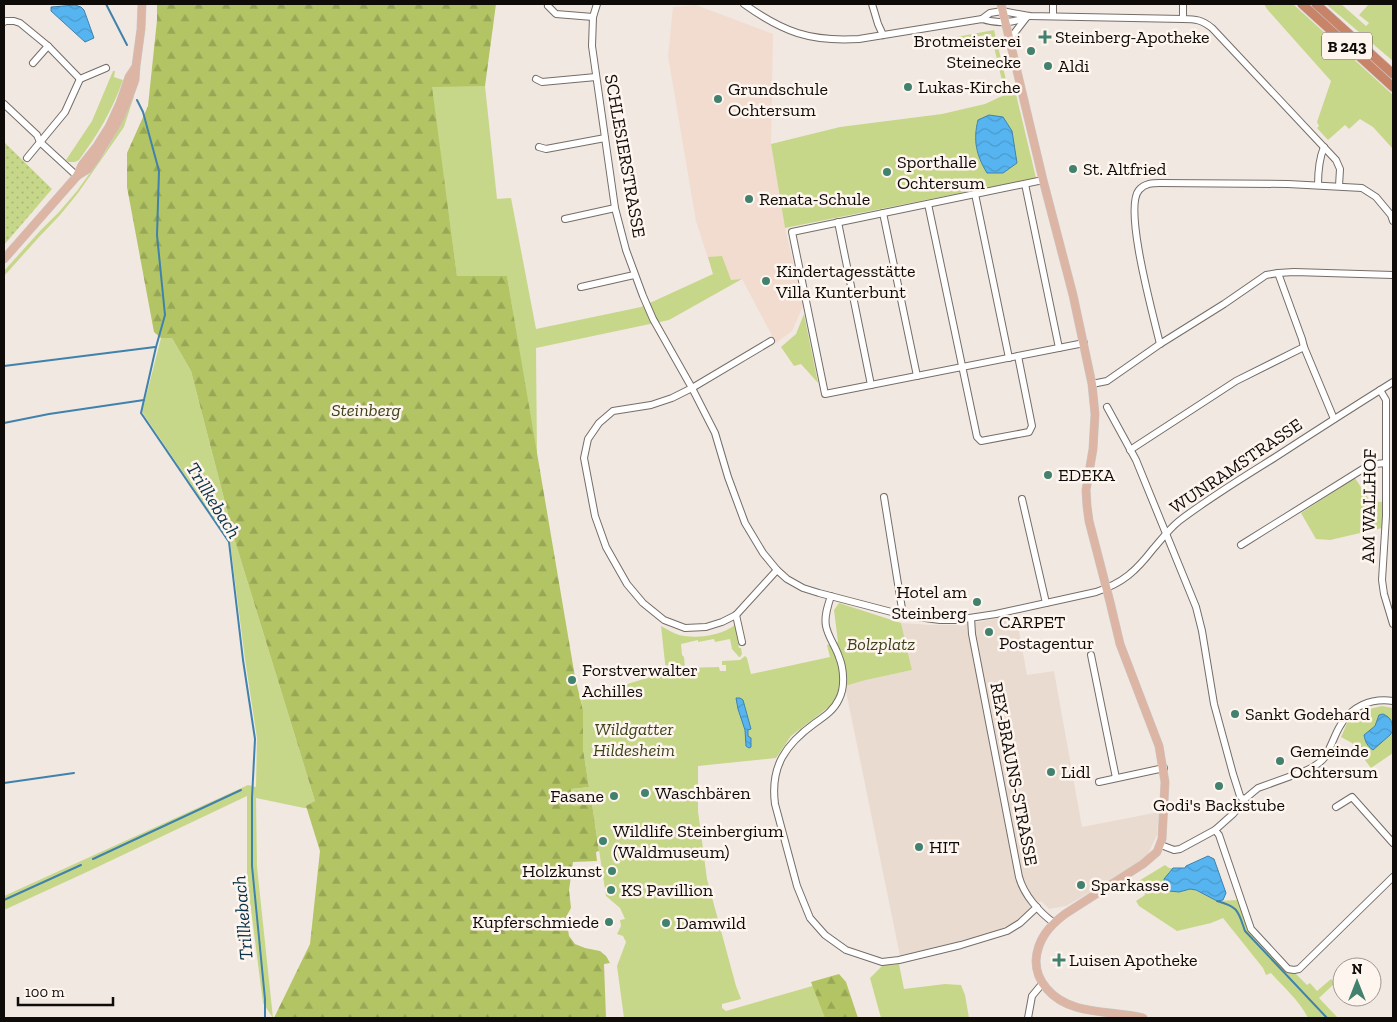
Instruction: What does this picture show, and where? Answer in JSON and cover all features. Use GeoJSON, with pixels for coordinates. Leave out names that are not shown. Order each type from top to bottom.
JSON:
{"type":"FeatureCollection","features":[{"type":"Feature","properties":{"kind":"highway","name":"B 243"},"geometry":{"type":"LineString","coordinates":[[1302,4],[1393,87]]}},
{"type":"Feature","properties":{"kind":"highway","name":"B 243"},"geometry":{"type":"LineString","coordinates":[[1316,4],[1393,74]]}},
{"type":"Feature","properties":{"kind":"main road"},"geometry":{"type":"LineString","coordinates":[[4,259],[77,176],[82,164],[97,146],[109,127],[129,77],[136,66],[141,30],[142,4]]}},
{"type":"Feature","properties":{"kind":"main road"},"geometry":{"type":"LineString","coordinates":[[1001,7],[1073,295],[1092,384],[1095,414],[1093,449],[1086,490],[1086,506],[1089,521],[1122,649],[1160,746],[1164,768],[1165,800],[1161,845],[1153,856],[1143,864],[1054,923],[1042,938],[1037,954],[1037,970],[1042,984],[1055,998],[1062,1002],[1100,1015],[1143,1018]]}},
{"type":"Feature","properties":{"kind":"street","name":"SCHLESIERSTRASSE"},"geometry":{"type":"LineString","coordinates":[[596,4],[592,46],[596,76],[615,208],[634,275],[653,319],[715,433],[728,478],[745,523],[763,553],[787,579],[803,588],[831,596]]}},
{"type":"Feature","properties":{"kind":"street"},"geometry":{"type":"LineString","coordinates":[[744,4],[778,26],[797,34],[812,38],[840,40],[859,39],[982,20],[993,22],[1015,21],[1027,17],[1194,19],[1204,22],[1212,28],[1336,160],[1340,169],[1339,186]]}},
{"type":"Feature","properties":{"kind":"street"},"geometry":{"type":"LineString","coordinates":[[872,4],[883,35]]}},
{"type":"Feature","properties":{"kind":"street"},"geometry":{"type":"LineString","coordinates":[[1053,4],[1053,16]]}},
{"type":"Feature","properties":{"kind":"street"},"geometry":{"type":"LineString","coordinates":[[1183,4],[1183,19]]}},
{"type":"Feature","properties":{"kind":"street"},"geometry":{"type":"LineString","coordinates":[[548,6],[556,14],[594,17]]}},
{"type":"Feature","properties":{"kind":"street"},"geometry":{"type":"LineString","coordinates":[[982,20],[1001,7],[1027,17]]}},
{"type":"Feature","properties":{"kind":"street"},"geometry":{"type":"LineString","coordinates":[[1009,40],[1027,17]]}},
{"type":"Feature","properties":{"kind":"street"},"geometry":{"type":"LineString","coordinates":[[4,22],[14,21],[20,23],[48,46],[80,78]]}},
{"type":"Feature","properties":{"kind":"street"},"geometry":{"type":"LineString","coordinates":[[33,63],[48,46]]}},
{"type":"Feature","properties":{"kind":"street"},"geometry":{"type":"LineString","coordinates":[[27,158],[65,112],[80,78],[106,68]]}},
{"type":"Feature","properties":{"kind":"street"},"geometry":{"type":"LineString","coordinates":[[536,79],[542,82],[596,76]]}},
{"type":"Feature","properties":{"kind":"street"},"geometry":{"type":"LineString","coordinates":[[4,104],[37,135],[40,142],[77,176]]}},
{"type":"Feature","properties":{"kind":"street"},"geometry":{"type":"LineString","coordinates":[[539,147],[546,149],[605,138]]}},
{"type":"Feature","properties":{"kind":"street"},"geometry":{"type":"LineString","coordinates":[[1318,185],[1321,156],[1324,147]]}},
{"type":"Feature","properties":{"kind":"street"},"geometry":{"type":"LineString","coordinates":[[1043,180],[792,232],[825,394],[1084,342]]}},
{"type":"Feature","properties":{"kind":"street"},"geometry":{"type":"LineString","coordinates":[[1025,184],[1059,348]]}},
{"type":"Feature","properties":{"kind":"street"},"geometry":{"type":"LineString","coordinates":[[1160,344],[1136,239],[1136,199],[1138,191],[1148,184],[1318,185],[1362,188],[1376,197],[1391,215],[1393,221]]}},
{"type":"Feature","properties":{"kind":"street"},"geometry":{"type":"LineString","coordinates":[[975,194],[1009,358]]}},
{"type":"Feature","properties":{"kind":"street"},"geometry":{"type":"LineString","coordinates":[[928,204],[977,438],[981,441],[1029,432],[1032,426],[1018,356]]}},
{"type":"Feature","properties":{"kind":"street"},"geometry":{"type":"LineString","coordinates":[[565,219],[615,208]]}},
{"type":"Feature","properties":{"kind":"street"},"geometry":{"type":"LineString","coordinates":[[883,213],[917,376]]}},
{"type":"Feature","properties":{"kind":"street"},"geometry":{"type":"LineString","coordinates":[[838,222],[871,385]]}},
{"type":"Feature","properties":{"kind":"street"},"geometry":{"type":"LineString","coordinates":[[1278,272],[1304,348],[1334,419]]}},
{"type":"Feature","properties":{"kind":"street"},"geometry":{"type":"LineString","coordinates":[[1092,384],[1107,381],[1266,275],[1278,272],[1393,275]]}},
{"type":"Feature","properties":{"kind":"street"},"geometry":{"type":"LineString","coordinates":[[581,287],[634,275]]}},
{"type":"Feature","properties":{"kind":"street"},"geometry":{"type":"LineString","coordinates":[[771,341],[672,398],[651,405],[613,411],[599,423],[588,439],[584,458],[593,508],[606,547],[627,584],[643,603],[664,620],[684,628],[706,628],[736,615],[778,570]]}},
{"type":"Feature","properties":{"kind":"street"},"geometry":{"type":"LineString","coordinates":[[1130,450],[1236,381],[1304,348]]}},
{"type":"Feature","properties":{"kind":"street","name":"WUNRAMSTRASSE"},"geometry":{"type":"LineString","coordinates":[[831,596],[903,615],[940,620],[971,618],[1107,589],[1124,579],[1139,566],[1176,523],[1234,483],[1393,382]]}},
{"type":"Feature","properties":{"kind":"street","name":"AM WALLHOF"},"geometry":{"type":"LineString","coordinates":[[1380,390],[1386,400],[1390,413],[1386,463],[1386,516],[1382,580],[1393,624]]}},
{"type":"Feature","properties":{"kind":"street"},"geometry":{"type":"LineString","coordinates":[[1107,407],[1107,415],[1130,450],[1143,476],[1196,607],[1202,631],[1214,704],[1233,774],[1240,796],[1244,800]]}},
{"type":"Feature","properties":{"kind":"street"},"geometry":{"type":"LineString","coordinates":[[1241,545],[1366,467],[1386,463]]}},
{"type":"Feature","properties":{"kind":"street"},"geometry":{"type":"LineString","coordinates":[[884,497],[903,615]]}},
{"type":"Feature","properties":{"kind":"street"},"geometry":{"type":"LineString","coordinates":[[1022,499],[1046,603]]}},
{"type":"Feature","properties":{"kind":"street"},"geometry":{"type":"LineString","coordinates":[[831,596],[826,611],[825,625],[841,664],[843,683],[840,698],[830,713],[799,736],[784,752],[777,767],[774,795],[797,886],[810,918],[825,936],[846,950],[882,962],[961,946],[1007,931],[1020,923],[1037,907]]}},
{"type":"Feature","properties":{"kind":"street"},"geometry":{"type":"LineString","coordinates":[[736,615],[742,642]]}},
{"type":"Feature","properties":{"kind":"street","name":"REX-BRAUNS-STRASSE"},"geometry":{"type":"LineString","coordinates":[[971,618],[1019,877],[1023,888],[1037,907],[1054,923]]}},
{"type":"Feature","properties":{"kind":"street"},"geometry":{"type":"LineString","coordinates":[[1091,655],[1116,778]]}},
{"type":"Feature","properties":{"kind":"street"},"geometry":{"type":"LineString","coordinates":[[1161,845],[1174,850],[1180,849],[1215,830],[1233,814],[1251,793],[1263,786],[1313,768],[1319,763],[1324,758],[1340,725],[1359,706],[1367,702],[1393,701]]}},
{"type":"Feature","properties":{"kind":"street"},"geometry":{"type":"LineString","coordinates":[[1099,782],[1164,768]]}},
{"type":"Feature","properties":{"kind":"street"},"geometry":{"type":"LineString","coordinates":[[1336,807],[1352,797],[1393,843]]}},
{"type":"Feature","properties":{"kind":"street"},"geometry":{"type":"LineString","coordinates":[[1215,830],[1219,835],[1252,929],[1288,969],[1299,969],[1393,877]]}},
{"type":"Feature","properties":{"kind":"street"},"geometry":{"type":"LineString","coordinates":[[1028,1018],[1032,996],[1042,984]]}},
{"type":"Feature","properties":{"kind":"shaded area"},"geometry":{"type":"Polygon","coordinates":[[[696,5],[773,34],[771,144],[785,228],[803,306],[792,331],[776,343],[742,279],[716,283],[696,221],[668,56],[673,7],[696,5]]]}},
{"type":"Feature","properties":{"kind":"shaded area"},"geometry":{"type":"Polygon","coordinates":[[[1016,615],[1027,675],[1054,671],[1082,827],[1159,812],[1157,835],[1148,854],[1128,871],[1066,906],[1049,909],[1041,901],[1018,921],[990,934],[900,956],[845,686],[912,670],[901,623],[962,625],[1016,615]]]}},
{"type":"Feature","properties":{"kind":"green space","name":"Steinberg"},"geometry":{"type":"Polygon","coordinates":[[[157,4],[496,4],[485,86],[432,87],[457,276],[507,276],[575,677],[583,710],[583,749],[589,787],[571,789],[573,806],[592,804],[599,851],[596,852],[597,861],[573,862],[569,890],[571,908],[566,917],[569,936],[575,944],[600,951],[610,963],[604,964],[606,1018],[274,1018],[310,944],[320,851],[306,806],[315,801],[235,541],[191,371],[172,338],[161,338],[154,332],[127,187],[127,153],[148,106],[157,4]]]}},
{"type":"Feature","properties":{"kind":"green space"},"geometry":{"type":"Polygon","coordinates":[[[1264,4],[1293,4],[1393,95],[1393,149],[1373,127],[1360,119],[1349,129],[1345,125],[1328,140],[1317,128],[1319,126],[1317,122],[1331,81],[1264,4]]]}},
{"type":"Feature","properties":{"kind":"green space"},"geometry":{"type":"Polygon","coordinates":[[[1326,4],[1341,4],[1366,26],[1369,23],[1359,15],[1369,4],[1393,4],[1393,61],[1326,4]]]}},
{"type":"Feature","properties":{"kind":"green space"},"geometry":{"type":"Polygon","coordinates":[[[994,30],[1007,84],[1003,85],[991,34],[951,41],[951,38],[994,30]]]}},
{"type":"Feature","properties":{"kind":"green space"},"geometry":{"type":"Polygon","coordinates":[[[113,71],[115,71],[114,77],[123,80],[109,112],[79,160],[69,162],[66,160],[92,121],[113,71]]]}},
{"type":"Feature","properties":{"kind":"green space"},"geometry":{"type":"Polygon","coordinates":[[[431,86],[485,86],[497,199],[511,198],[536,329],[641,307],[713,274],[708,257],[722,256],[731,280],[742,279],[669,320],[536,348],[537,458],[507,276],[457,276],[431,86]]]}},
{"type":"Feature","properties":{"kind":"green space"},"geometry":{"type":"Polygon","coordinates":[[[1015,90],[1036,178],[785,228],[771,144],[840,127],[942,114],[985,104],[1015,90]]]}},
{"type":"Feature","properties":{"kind":"green space"},"geometry":{"type":"Polygon","coordinates":[[[132,95],[134,96],[124,127],[78,193],[4,276],[4,271],[77,191],[105,152],[121,125],[132,95]]]}},
{"type":"Feature","properties":{"kind":"green space"},"geometry":{"type":"Polygon","coordinates":[[[4,142],[52,189],[4,245],[4,142]]]}},
{"type":"Feature","properties":{"kind":"green space"},"geometry":{"type":"Polygon","coordinates":[[[804,314],[818,383],[801,364],[794,366],[781,347],[796,334],[804,314]]]}},
{"type":"Feature","properties":{"kind":"green space"},"geometry":{"type":"Polygon","coordinates":[[[161,338],[172,338],[191,371],[235,541],[315,801],[308,808],[304,808],[256,798],[257,867],[273,1018],[263,1003],[247,878],[247,796],[4,910],[4,896],[248,785],[256,787],[257,738],[230,542],[142,412],[161,338]]]}},
{"type":"Feature","properties":{"kind":"green space"},"geometry":{"type":"Polygon","coordinates":[[[1355,478],[1370,501],[1382,502],[1382,528],[1330,540],[1316,539],[1301,513],[1355,478]]]}},
{"type":"Feature","properties":{"kind":"green space","name":"Wildgatter Hildesheim"},"geometry":{"type":"Polygon","coordinates":[[[839,603],[901,623],[912,670],[845,686],[830,706],[791,736],[776,758],[698,766],[698,811],[707,879],[741,999],[722,1004],[722,1008],[726,1011],[838,977],[855,1018],[624,1018],[617,966],[626,942],[623,936],[617,934],[621,926],[620,920],[625,919],[620,908],[606,896],[592,804],[573,807],[571,789],[589,787],[583,749],[583,710],[581,700],[666,672],[661,626],[679,635],[693,637],[708,636],[722,632],[735,625],[739,648],[741,648],[742,654],[740,657],[732,649],[730,639],[715,642],[714,639],[698,642],[698,640],[681,644],[685,668],[719,667],[720,671],[726,671],[726,665],[722,665],[722,661],[740,660],[745,656],[751,674],[830,657],[827,645],[838,642],[834,610],[839,603]]]}},
{"type":"Feature","properties":{"kind":"green space"},"geometry":{"type":"Polygon","coordinates":[[[1382,706],[1393,708],[1393,753],[1371,768],[1352,743],[1341,737],[1351,718],[1364,711],[1382,706]]]}},
{"type":"Feature","properties":{"kind":"green space"},"geometry":{"type":"Polygon","coordinates":[[[1165,865],[1173,868],[1168,873],[1179,892],[1190,889],[1217,901],[1237,900],[1251,929],[1307,985],[1310,983],[1317,991],[1332,980],[1332,986],[1319,998],[1338,1018],[1308,1018],[1296,1000],[1271,973],[1266,975],[1263,968],[1223,918],[1211,923],[1177,931],[1139,906],[1136,901],[1145,895],[1137,882],[1165,865]]]}},
{"type":"Feature","properties":{"kind":"green space"},"geometry":{"type":"Polygon","coordinates":[[[899,964],[904,989],[945,984],[961,985],[965,995],[969,1018],[881,1018],[870,978],[883,965],[899,964]]]}},
{"type":"Feature","properties":{"kind":"green space"},"geometry":{"type":"Polygon","coordinates":[[[839,974],[846,982],[858,1018],[825,1018],[811,982],[839,974]]]}},
{"type":"Feature","properties":{"kind":"water"},"geometry":{"type":"Polygon","coordinates":[[[75,5],[84,10],[94,38],[85,42],[51,11],[51,7],[75,5]]]}},
{"type":"Feature","properties":{"kind":"water"},"geometry":{"type":"Polygon","coordinates":[[[989,115],[1003,117],[1012,131],[1017,163],[1003,173],[987,173],[976,147],[978,120],[989,115]]]}},
{"type":"Feature","properties":{"kind":"water"},"geometry":{"type":"Polygon","coordinates":[[[736,698],[743,700],[751,729],[748,730],[748,736],[751,738],[751,747],[749,748],[746,746],[745,730],[736,698]]]}},
{"type":"Feature","properties":{"kind":"water"},"geometry":{"type":"Polygon","coordinates":[[[1383,714],[1391,721],[1393,731],[1373,750],[1369,747],[1364,735],[1375,726],[1379,715],[1383,714]]]}},
{"type":"Feature","properties":{"kind":"water"},"geometry":{"type":"Polygon","coordinates":[[[1208,856],[1214,859],[1226,893],[1223,900],[1217,901],[1196,890],[1190,889],[1179,892],[1169,891],[1165,886],[1164,879],[1173,868],[1185,868],[1208,856]]]}},
{"type":"Feature","properties":{"kind":"waterway","name":"Trillkebach"},"geometry":{"type":"LineString","coordinates":[[106,4],[127,45]]}},
{"type":"Feature","properties":{"kind":"waterway","name":"Trillkebach"},"geometry":{"type":"LineString","coordinates":[[137,100],[143,112],[159,171],[157,235],[165,315],[141,413],[229,542],[243,660],[255,739],[252,798],[252,866],[265,999],[265,1018]]}},
{"type":"Feature","properties":{"kind":"waterway"},"geometry":{"type":"LineString","coordinates":[[4,366],[155,347]]}},
{"type":"Feature","properties":{"kind":"waterway"},"geometry":{"type":"LineString","coordinates":[[4,423],[49,414],[144,400]]}},
{"type":"Feature","properties":{"kind":"waterway"},"geometry":{"type":"LineString","coordinates":[[4,783],[74,773]]}},
{"type":"Feature","properties":{"kind":"waterway"},"geometry":{"type":"LineString","coordinates":[[93,859],[241,790]]}},
{"type":"Feature","properties":{"kind":"waterway"},"geometry":{"type":"LineString","coordinates":[[4,900],[81,865]]}},
{"type":"Feature","properties":{"kind":"waterway"},"geometry":{"type":"LineString","coordinates":[[1217,901],[1230,905],[1237,911],[1245,931],[1327,1018]]}},
{"type":"Feature","properties":{"kind":"place","name":"Steinberg-Apotheke"},"geometry":{"type":"Point","coordinates":[1045,37]}},
{"type":"Feature","properties":{"kind":"place","name":"Brotmeisterei Steinecke"},"geometry":{"type":"Point","coordinates":[1031,51]}},
{"type":"Feature","properties":{"kind":"place","name":"Aldi"},"geometry":{"type":"Point","coordinates":[1048,66]}},
{"type":"Feature","properties":{"kind":"place","name":"Lukas-Kirche"},"geometry":{"type":"Point","coordinates":[908,87]}},
{"type":"Feature","properties":{"kind":"place","name":"Grundschule Ochtersum"},"geometry":{"type":"Point","coordinates":[718,99]}},
{"type":"Feature","properties":{"kind":"place","name":"St. Altfried"},"geometry":{"type":"Point","coordinates":[1073,169]}},
{"type":"Feature","properties":{"kind":"place","name":"Sporthalle Ochtersum"},"geometry":{"type":"Point","coordinates":[887,172]}},
{"type":"Feature","properties":{"kind":"place","name":"Renata-Schule"},"geometry":{"type":"Point","coordinates":[749,199]}},
{"type":"Feature","properties":{"kind":"place","name":"Kindertagesstätte Villa Kunterbunt"},"geometry":{"type":"Point","coordinates":[766,281]}},
{"type":"Feature","properties":{"kind":"place","name":"EDEKA"},"geometry":{"type":"Point","coordinates":[1048,475]}},
{"type":"Feature","properties":{"kind":"place","name":"Hotel am Steinberg"},"geometry":{"type":"Point","coordinates":[977,602]}},
{"type":"Feature","properties":{"kind":"place","name":"CARPET Postagentur"},"geometry":{"type":"Point","coordinates":[989,632]}},
{"type":"Feature","properties":{"kind":"place","name":"Forstverwalter Achilles"},"geometry":{"type":"Point","coordinates":[572,680]}},
{"type":"Feature","properties":{"kind":"place","name":"Sankt Godehard"},"geometry":{"type":"Point","coordinates":[1235,714]}},
{"type":"Feature","properties":{"kind":"place","name":"Gemeinde Ochtersum"},"geometry":{"type":"Point","coordinates":[1280,761]}},
{"type":"Feature","properties":{"kind":"place","name":"Lidl"},"geometry":{"type":"Point","coordinates":[1051,772]}},
{"type":"Feature","properties":{"kind":"place","name":"Godi's Backstube"},"geometry":{"type":"Point","coordinates":[1219,786]}},
{"type":"Feature","properties":{"kind":"place","name":"Waschbären"},"geometry":{"type":"Point","coordinates":[645,793]}},
{"type":"Feature","properties":{"kind":"place","name":"Fasane"},"geometry":{"type":"Point","coordinates":[614,796]}},
{"type":"Feature","properties":{"kind":"place","name":"Wildlife Steinbergium (Waldmuseum)"},"geometry":{"type":"Point","coordinates":[603,841]}},
{"type":"Feature","properties":{"kind":"place","name":"HIT"},"geometry":{"type":"Point","coordinates":[919,847]}},
{"type":"Feature","properties":{"kind":"place","name":"Holzkunst"},"geometry":{"type":"Point","coordinates":[612,871]}},
{"type":"Feature","properties":{"kind":"place","name":"Sparkasse"},"geometry":{"type":"Point","coordinates":[1081,885]}},
{"type":"Feature","properties":{"kind":"place","name":"KS Pavillion"},"geometry":{"type":"Point","coordinates":[611,890]}},
{"type":"Feature","properties":{"kind":"place","name":"Kupferschmiede"},"geometry":{"type":"Point","coordinates":[609,922]}},
{"type":"Feature","properties":{"kind":"place","name":"Damwild"},"geometry":{"type":"Point","coordinates":[666,923]}},
{"type":"Feature","properties":{"kind":"place","name":"Luisen Apotheke"},"geometry":{"type":"Point","coordinates":[1059,960]}},
{"type":"Feature","properties":{"kind":"park label","name":"Bolzplatz"},"geometry":{"type":"Point","coordinates":[881,644]}}]}
